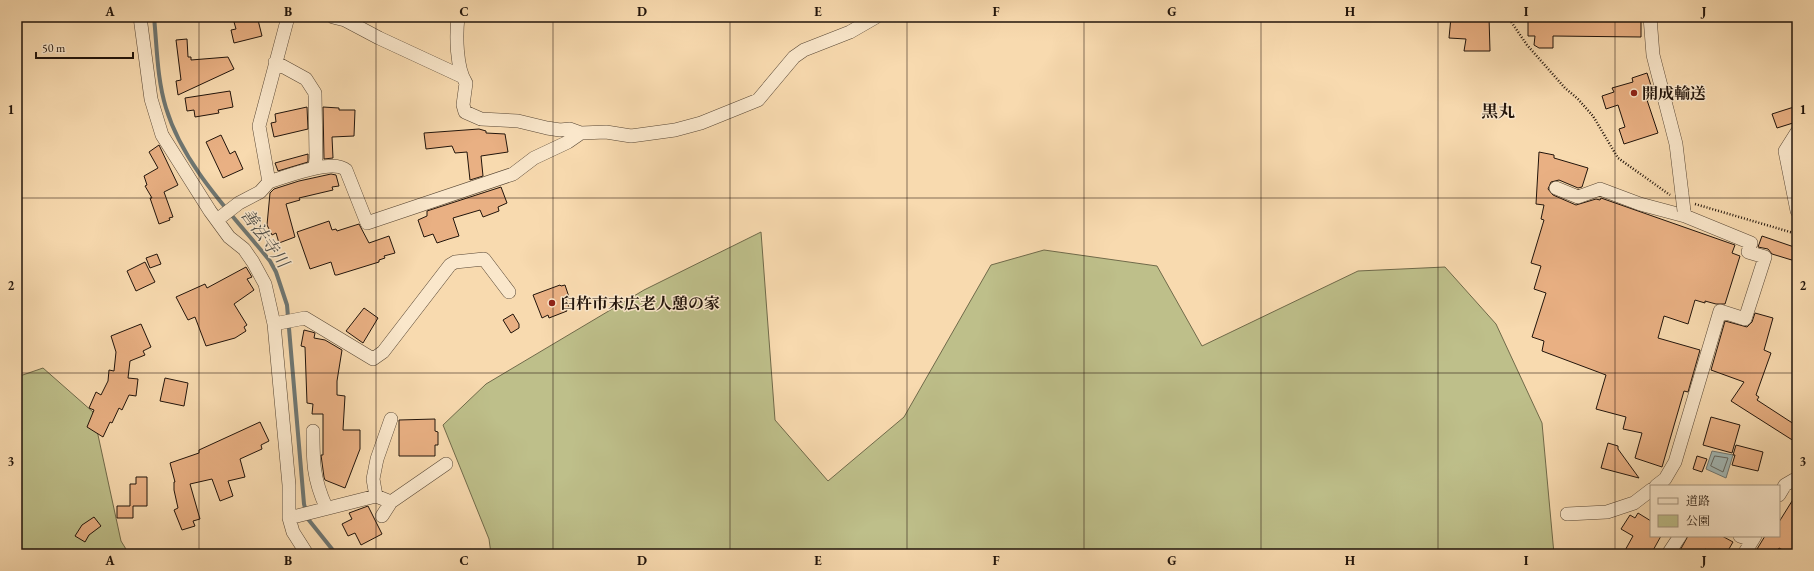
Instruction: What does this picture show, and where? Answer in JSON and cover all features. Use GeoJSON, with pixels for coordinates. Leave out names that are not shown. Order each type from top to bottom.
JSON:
{"type":"FeatureCollection","features":[{"type":"Feature","properties":{"kind":"street"},"geometry":{"type":"LineString","coordinates":[[140,17],[148,85],[160,130],[187,177],[219,218],[230,237],[244,249],[262,275],[276,324],[293,517],[293,532],[307,554]]}},
{"type":"Feature","properties":{"kind":"street"},"geometry":{"type":"LineString","coordinates":[[269,182],[259,126],[288,17]]}},
{"type":"Feature","properties":{"kind":"street"},"geometry":{"type":"LineString","coordinates":[[333,17],[345,20],[379,38],[461,76]]}},
{"type":"Feature","properties":{"kind":"street"},"geometry":{"type":"LineString","coordinates":[[458,17],[456,31],[461,76],[466,83],[463,105],[465,112],[481,119],[518,121],[547,128],[560,130],[570,129],[581,133],[606,132],[631,136],[675,130],[715,117],[758,100],[794,57],[804,50],[850,32],[876,17]]}},
{"type":"Feature","properties":{"kind":"street"},"geometry":{"type":"LineString","coordinates":[[1650,17],[1653,55],[1676,144],[1677,195],[1688,210]]}},
{"type":"Feature","properties":{"kind":"street"},"geometry":{"type":"LineString","coordinates":[[275,62],[306,79],[315,93],[315,168]]}},
{"type":"Feature","properties":{"kind":"street"},"geometry":{"type":"LineString","coordinates":[[1797,132],[1785,151],[1797,211]]}},
{"type":"Feature","properties":{"kind":"street"},"geometry":{"type":"LineString","coordinates":[[219,218],[239,203],[260,192],[269,182],[315,168],[341,167],[346,170],[367,224],[507,177],[534,158],[568,142],[581,133]]}},
{"type":"Feature","properties":{"kind":"street"},"geometry":{"type":"LineString","coordinates":[[1556,188],[1578,197],[1600,189],[1640,204],[1688,210],[1751,243],[1748,252],[1766,257],[1745,319],[1720,311],[1675,462],[1665,478],[1657,485]]}},
{"type":"Feature","properties":{"kind":"street"},"geometry":{"type":"LineString","coordinates":[[276,324],[305,318],[373,359],[383,352],[445,268],[455,262],[484,259],[509,292]]}},
{"type":"Feature","properties":{"kind":"street"},"geometry":{"type":"LineString","coordinates":[[376,496],[373,479],[377,459],[391,419]]}},
{"type":"Feature","properties":{"kind":"street"},"geometry":{"type":"LineString","coordinates":[[312,431],[313,465],[323,508]]}},
{"type":"Feature","properties":{"kind":"street"},"geometry":{"type":"LineString","coordinates":[[382,516],[391,502],[446,464]]}},
{"type":"Feature","properties":{"kind":"street"},"geometry":{"type":"LineString","coordinates":[[1780,493],[1785,485],[1797,478]]}},
{"type":"Feature","properties":{"kind":"street"},"geometry":{"type":"LineString","coordinates":[[1567,514],[1607,512],[1634,503],[1650,491]]}},
{"type":"Feature","properties":{"kind":"street"},"geometry":{"type":"LineString","coordinates":[[293,517],[323,508],[376,496],[391,502]]}},
{"type":"Feature","properties":{"kind":"street"},"geometry":{"type":"LineString","coordinates":[[1668,554],[1679,537]]}},
{"type":"Feature","properties":{"kind":"street"},"geometry":{"type":"LineString","coordinates":[[1744,554],[1749,537]]}},
{"type":"Feature","properties":{"kind":"path"},"geometry":{"type":"LineString","coordinates":[[1508,17],[1527,45],[1565,88],[1593,116],[1618,158],[1677,195]]}},
{"type":"Feature","properties":{"kind":"path"},"geometry":{"type":"LineString","coordinates":[[1688,210],[1797,234]]}},
{"type":"Feature","properties":{"kind":"green space"},"geometry":{"type":"Polygon","coordinates":[[[761,232],[775,420],[828,481],[904,417],[991,265],[1044,250],[1157,266],[1202,346],[1358,271],[1445,267],[1496,324],[1542,423],[1554,554],[491,554],[489,539],[443,425],[486,384],[644,290],[761,232]]]}},
{"type":"Feature","properties":{"kind":"green space"},"geometry":{"type":"Polygon","coordinates":[[[43,368],[93,412],[121,541],[129,554],[17,554],[17,377],[43,368]]]}},
{"type":"Feature","properties":{"kind":"water"},"geometry":{"type":"Polygon","coordinates":[[[1712,451],[1733,455],[1726,478],[1706,469],[1712,451]]]}},
{"type":"Feature","properties":{"kind":"building"},"geometry":{"type":"Polygon","coordinates":[[[254,17],[254,21],[258,20],[262,36],[234,43],[231,30],[236,29],[234,22],[254,17]]]}},
{"type":"Feature","properties":{"kind":"building"},"geometry":{"type":"Polygon","coordinates":[[[1451,17],[1489,17],[1490,51],[1464,51],[1466,39],[1449,38],[1451,17]]]}},
{"type":"Feature","properties":{"kind":"building"},"geometry":{"type":"Polygon","coordinates":[[[1528,17],[1641,17],[1641,37],[1553,36],[1553,48],[1539,48],[1534,45],[1535,36],[1528,36],[1528,17]]]}},
{"type":"Feature","properties":{"kind":"building"},"geometry":{"type":"Polygon","coordinates":[[[187,39],[188,57],[191,57],[191,60],[228,57],[234,69],[178,95],[176,81],[181,80],[176,40],[187,39]]]}},
{"type":"Feature","properties":{"kind":"building"},"geometry":{"type":"Polygon","coordinates":[[[1647,73],[1655,98],[1647,100],[1658,133],[1624,144],[1619,129],[1625,127],[1618,105],[1606,109],[1602,96],[1614,92],[1612,88],[1633,82],[1632,78],[1647,73]]]}},
{"type":"Feature","properties":{"kind":"building"},"geometry":{"type":"Polygon","coordinates":[[[230,91],[233,107],[218,110],[219,113],[195,117],[194,110],[187,111],[185,98],[230,91]]]}},
{"type":"Feature","properties":{"kind":"building"},"geometry":{"type":"Polygon","coordinates":[[[1797,106],[1797,117],[1793,123],[1777,128],[1772,114],[1797,106]]]}},
{"type":"Feature","properties":{"kind":"building"},"geometry":{"type":"Polygon","coordinates":[[[307,107],[308,129],[274,137],[271,123],[276,122],[275,114],[307,107]]]}},
{"type":"Feature","properties":{"kind":"building"},"geometry":{"type":"Polygon","coordinates":[[[323,107],[339,108],[339,110],[355,110],[354,136],[332,137],[333,158],[324,159],[323,107]]]}},
{"type":"Feature","properties":{"kind":"building"},"geometry":{"type":"Polygon","coordinates":[[[479,129],[486,131],[486,133],[505,134],[508,152],[481,156],[483,176],[470,180],[467,152],[455,153],[452,146],[426,149],[424,133],[479,129]]]}},
{"type":"Feature","properties":{"kind":"building"},"geometry":{"type":"Polygon","coordinates":[[[221,135],[230,154],[235,151],[243,169],[223,178],[206,142],[221,135]]]}},
{"type":"Feature","properties":{"kind":"building"},"geometry":{"type":"Polygon","coordinates":[[[159,145],[178,185],[164,192],[173,217],[169,218],[170,220],[159,224],[150,198],[152,198],[145,186],[147,185],[144,176],[158,168],[149,152],[159,145]]]}},
{"type":"Feature","properties":{"kind":"building"},"geometry":{"type":"Polygon","coordinates":[[[1539,152],[1554,155],[1554,158],[1588,168],[1582,187],[1578,188],[1559,180],[1551,182],[1548,189],[1553,195],[1576,205],[1596,199],[1600,200],[1601,198],[1735,245],[1732,253],[1740,256],[1725,304],[1716,304],[1705,301],[1705,303],[1695,300],[1688,324],[1664,316],[1658,338],[1700,350],[1688,392],[1684,391],[1662,467],[1635,458],[1642,433],[1623,429],[1626,417],[1596,409],[1606,375],[1542,351],[1544,341],[1532,337],[1546,293],[1534,289],[1541,266],[1531,263],[1544,220],[1541,219],[1544,205],[1536,204],[1539,152]]]}},
{"type":"Feature","properties":{"kind":"building"},"geometry":{"type":"Polygon","coordinates":[[[308,154],[308,162],[278,171],[275,163],[308,154]]]}},
{"type":"Feature","properties":{"kind":"building"},"geometry":{"type":"Polygon","coordinates":[[[331,174],[336,175],[339,186],[332,187],[333,190],[299,198],[300,200],[286,204],[295,237],[279,243],[276,233],[272,235],[267,225],[270,193],[274,189],[299,181],[331,174]]]}},
{"type":"Feature","properties":{"kind":"building"},"geometry":{"type":"Polygon","coordinates":[[[501,187],[507,203],[498,207],[499,211],[483,217],[480,210],[453,218],[459,236],[437,243],[433,234],[424,237],[418,220],[427,216],[427,211],[501,187]]]}},
{"type":"Feature","properties":{"kind":"building"},"geometry":{"type":"Polygon","coordinates":[[[329,221],[332,230],[336,229],[337,231],[359,224],[369,243],[389,236],[395,253],[384,256],[385,258],[379,260],[379,262],[337,275],[335,275],[331,262],[310,269],[297,232],[329,221]]]}},
{"type":"Feature","properties":{"kind":"building"},"geometry":{"type":"Polygon","coordinates":[[[1762,236],[1797,248],[1795,261],[1772,254],[1768,249],[1758,247],[1762,236]]]}},
{"type":"Feature","properties":{"kind":"building"},"geometry":{"type":"Polygon","coordinates":[[[157,254],[161,264],[150,268],[146,258],[157,254]]]}},
{"type":"Feature","properties":{"kind":"building"},"geometry":{"type":"Polygon","coordinates":[[[145,262],[155,282],[136,291],[127,271],[145,262]]]}},
{"type":"Feature","properties":{"kind":"building"},"geometry":{"type":"Polygon","coordinates":[[[246,267],[252,277],[247,279],[254,290],[234,304],[247,325],[244,327],[246,331],[235,338],[206,346],[195,317],[188,320],[176,297],[205,284],[207,288],[246,267]]]}},
{"type":"Feature","properties":{"kind":"building","name":"臼杵市末広老人憩の家"},"geometry":{"type":"Polygon","coordinates":[[[560,285],[565,285],[569,297],[566,298],[569,308],[566,309],[567,311],[549,318],[548,315],[542,318],[533,295],[560,285]]]}},
{"type":"Feature","properties":{"kind":"building"},"geometry":{"type":"Polygon","coordinates":[[[364,308],[378,318],[363,343],[346,331],[364,308]]]}},
{"type":"Feature","properties":{"kind":"building"},"geometry":{"type":"Polygon","coordinates":[[[1755,313],[1773,318],[1764,350],[1771,353],[1756,395],[1759,397],[1757,400],[1797,426],[1797,443],[1731,401],[1744,382],[1711,370],[1725,321],[1747,327],[1752,322],[1755,313]]]}},
{"type":"Feature","properties":{"kind":"building"},"geometry":{"type":"Polygon","coordinates":[[[513,314],[519,324],[519,328],[511,333],[503,320],[513,314]]]}},
{"type":"Feature","properties":{"kind":"building"},"geometry":{"type":"Polygon","coordinates":[[[141,324],[151,347],[143,351],[145,355],[130,361],[128,378],[138,379],[136,396],[129,395],[122,410],[119,408],[112,423],[110,422],[103,437],[87,427],[94,410],[89,408],[96,392],[101,395],[108,381],[109,370],[114,371],[116,352],[111,336],[141,324]]]}},
{"type":"Feature","properties":{"kind":"building"},"geometry":{"type":"Polygon","coordinates":[[[304,330],[315,333],[314,338],[325,340],[342,350],[337,381],[337,395],[345,396],[343,430],[360,430],[360,449],[345,488],[325,480],[324,477],[321,455],[323,455],[323,414],[312,414],[313,404],[307,403],[305,347],[301,346],[304,330]]]}},
{"type":"Feature","properties":{"kind":"building"},"geometry":{"type":"Polygon","coordinates":[[[165,378],[188,383],[184,406],[160,401],[165,378]]]}},
{"type":"Feature","properties":{"kind":"building"},"geometry":{"type":"Polygon","coordinates":[[[1711,417],[1740,425],[1732,453],[1703,445],[1711,417]]]}},
{"type":"Feature","properties":{"kind":"building"},"geometry":{"type":"Polygon","coordinates":[[[435,419],[435,431],[438,432],[438,445],[435,445],[435,456],[399,456],[399,420],[435,419]]]}},
{"type":"Feature","properties":{"kind":"building"},"geometry":{"type":"Polygon","coordinates":[[[260,422],[269,441],[261,445],[262,449],[240,459],[245,477],[228,481],[233,496],[220,501],[212,479],[190,484],[200,519],[193,521],[195,526],[182,530],[174,510],[178,508],[174,490],[175,482],[170,463],[199,453],[199,450],[260,422]]]}},
{"type":"Feature","properties":{"kind":"building"},"geometry":{"type":"Polygon","coordinates":[[[1608,443],[1618,446],[1618,449],[1639,478],[1601,468],[1608,443]]]}},
{"type":"Feature","properties":{"kind":"building"},"geometry":{"type":"Polygon","coordinates":[[[1736,445],[1763,452],[1758,471],[1732,465],[1736,445]]]}},
{"type":"Feature","properties":{"kind":"building"},"geometry":{"type":"Polygon","coordinates":[[[1697,456],[1707,459],[1702,472],[1693,469],[1697,456]]]}},
{"type":"Feature","properties":{"kind":"building"},"geometry":{"type":"Polygon","coordinates":[[[136,477],[147,477],[147,506],[133,506],[133,518],[117,518],[117,506],[130,506],[130,484],[136,484],[136,477]]]}},
{"type":"Feature","properties":{"kind":"building"},"geometry":{"type":"Polygon","coordinates":[[[1797,493],[1797,554],[1790,554],[1779,548],[1775,554],[1754,554],[1764,537],[1780,537],[1780,520],[1797,493]]]}},
{"type":"Feature","properties":{"kind":"building"},"geometry":{"type":"Polygon","coordinates":[[[368,506],[382,534],[361,545],[355,533],[348,536],[342,524],[352,519],[349,513],[368,506]]]}},
{"type":"Feature","properties":{"kind":"building"},"geometry":{"type":"Polygon","coordinates":[[[1638,513],[1650,520],[1650,537],[1660,537],[1651,554],[1623,554],[1633,536],[1621,529],[1630,515],[1635,518],[1638,513]]]}},
{"type":"Feature","properties":{"kind":"building"},"geometry":{"type":"Polygon","coordinates":[[[94,517],[101,526],[89,535],[85,542],[75,536],[82,525],[94,517]]]}},
{"type":"Feature","properties":{"kind":"building"},"geometry":{"type":"Polygon","coordinates":[[[1687,537],[1724,537],[1733,542],[1726,554],[1714,554],[1705,549],[1703,554],[1678,554],[1687,537]]]}},
{"type":"Feature","properties":{"kind":"waterway","name":"善法寺川"},"geometry":{"type":"LineString","coordinates":[[154,17],[161,86],[166,108],[174,130],[184,150],[210,189],[270,261],[276,272],[287,305],[304,504],[308,519],[336,554]]}},
{"type":"Feature","properties":{"kind":"place","name":"開成輸送"},"geometry":{"type":"Point","coordinates":[1634,93]}},
{"type":"Feature","properties":{"kind":"place","name":"臼杵市末広老人憩の家"},"geometry":{"type":"Point","coordinates":[552,303]}},
{"type":"Feature","properties":{"kind":"district","name":"黒丸"},"geometry":{"type":"Point","coordinates":[1498,111]}}]}
